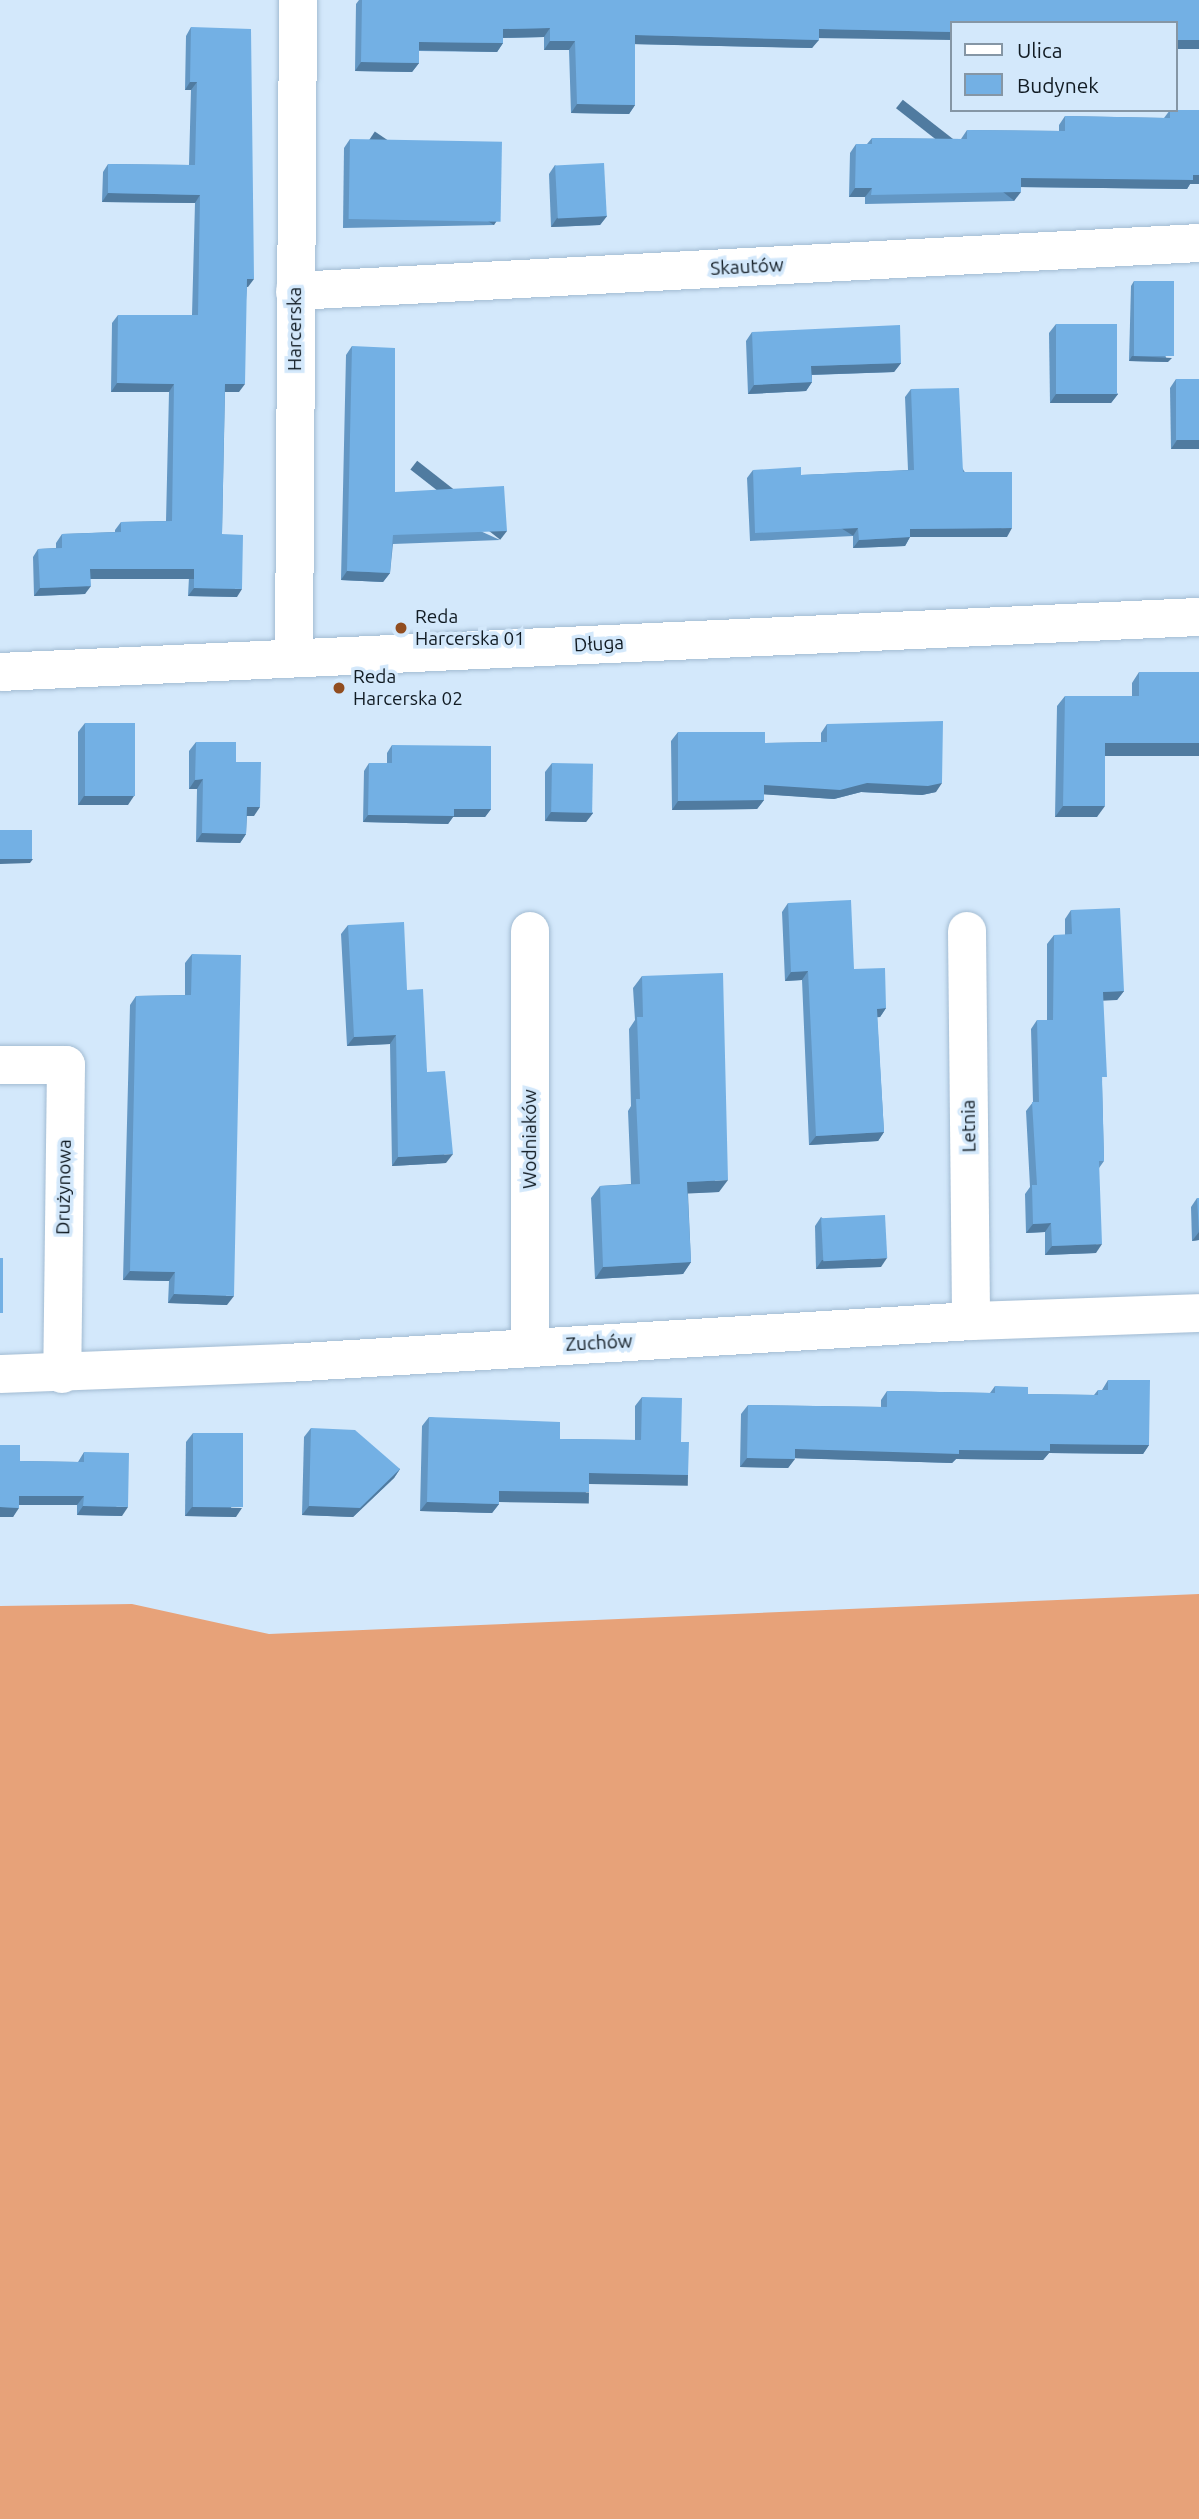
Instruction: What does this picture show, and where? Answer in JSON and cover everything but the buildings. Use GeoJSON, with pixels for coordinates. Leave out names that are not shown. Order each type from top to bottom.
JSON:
{"type":"FeatureCollection","features":[{"type":"Feature","properties":{"kind":"street","name":"Harcerska"},"geometry":{"type":"LineString","coordinates":[[294,657],[298,0]]}},
{"type":"Feature","properties":{"kind":"street","name":"Skautów"},"geometry":{"type":"LineString","coordinates":[[295,291],[1199,243]]}},
{"type":"Feature","properties":{"kind":"street","name":"Długa"},"geometry":{"type":"LineString","coordinates":[[0,672],[1199,617]]}},
{"type":"Feature","properties":{"kind":"street","name":"Wodniaków"},"geometry":{"type":"LineString","coordinates":[[530,931],[530,1348]]}},
{"type":"Feature","properties":{"kind":"street","name":"Letnia"},"geometry":{"type":"LineString","coordinates":[[967,931],[971,1321]]}},
{"type":"Feature","properties":{"kind":"street","name":"Drużynowa"},"geometry":{"type":"LineString","coordinates":[[0,1065],[66,1065],[62,1374]]}},
{"type":"Feature","properties":{"kind":"street","name":"Zuchów"},"geometry":{"type":"LineString","coordinates":[[0,1374],[62,1374],[971,1321],[1199,1313]]}},
{"type":"Feature","properties":{"kind":"shaded area"},"geometry":{"type":"Polygon","coordinates":[[[1199,1594],[1199,2519],[0,2519],[0,1606],[132,1604],[269,1634],[1199,1594]]]}},
{"type":"Feature","properties":{"kind":"place","name":"Reda Harcerska 01"},"geometry":{"type":"Point","coordinates":[401,628]}},
{"type":"Feature","properties":{"kind":"place","name":"Reda Harcerska 02"},"geometry":{"type":"Point","coordinates":[339,688]}}]}
